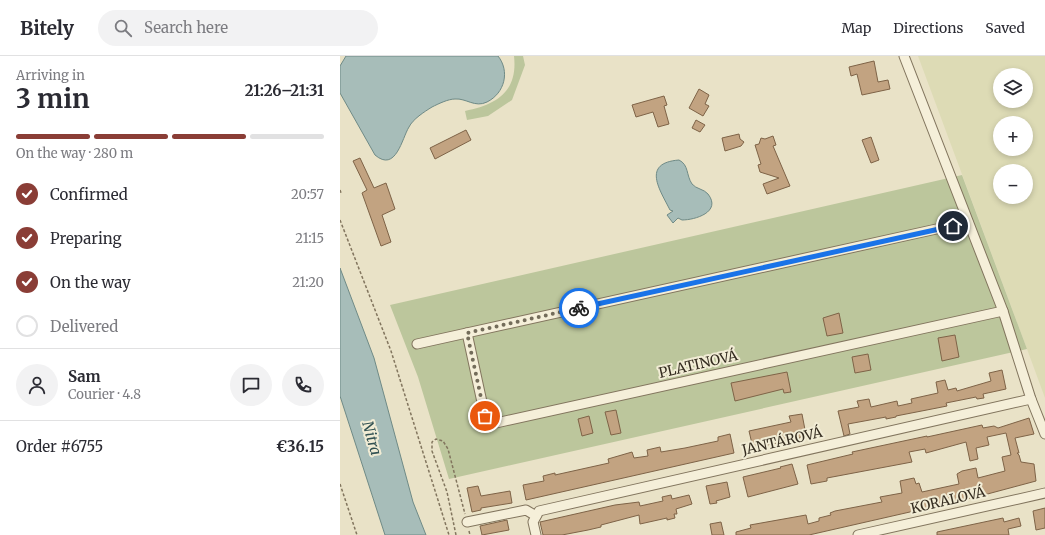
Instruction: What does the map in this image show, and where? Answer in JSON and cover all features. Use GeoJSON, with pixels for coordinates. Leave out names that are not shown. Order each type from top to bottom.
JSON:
{"type":"FeatureCollection","features":[{"type":"Feature","properties":{"kind":"street"},"geometry":{"type":"LineString","coordinates":[[904,56],[1003,311],[1031,399],[1045,434]]}},
{"type":"Feature","properties":{"kind":"street"},"geometry":{"type":"LineString","coordinates":[[417,344],[968,222]]}},
{"type":"Feature","properties":{"kind":"street","name":"PLATINOVÁ"},"geometry":{"type":"LineString","coordinates":[[467,333],[485,416],[490,422],[496,423],[1003,311]]}},
{"type":"Feature","properties":{"kind":"street","name":"JANTÁROVÁ"},"geometry":{"type":"LineString","coordinates":[[538,513],[1031,399]]}},
{"type":"Feature","properties":{"kind":"street","name":"KORALOVÁ"},"geometry":{"type":"LineString","coordinates":[[858,535],[1045,493]]}},
{"type":"Feature","properties":{"kind":"street"},"geometry":{"type":"LineString","coordinates":[[467,522],[526,510],[538,513],[533,522],[536,535]]}},
{"type":"Feature","properties":{"kind":"path"},"geometry":{"type":"LineString","coordinates":[[340,220],[391,351],[449,535]]}},
{"type":"Feature","properties":{"kind":"path"},"geometry":{"type":"LineString","coordinates":[[456,535],[447,492],[432,451],[432,442],[436,439],[443,441],[448,449],[467,522]]}},
{"type":"Feature","properties":{"kind":"path"},"geometry":{"type":"LineString","coordinates":[[340,484],[357,535]]}},
{"type":"Feature","properties":{"kind":"shaded area"},"geometry":{"type":"Polygon","coordinates":[[[918,56],[1045,56],[1045,398],[918,56]]]}},
{"type":"Feature","properties":{"kind":"green space"},"geometry":{"type":"Polygon","coordinates":[[[514,56],[523,56],[525,65],[512,100],[488,116],[467,120],[465,111],[487,105],[496,100],[509,87],[513,79],[514,56]]]}},
{"type":"Feature","properties":{"kind":"green space"},"geometry":{"type":"Polygon","coordinates":[[[962,175],[1027,349],[449,479],[418,377],[390,305],[962,175]]]}},
{"type":"Feature","properties":{"kind":"water"},"geometry":{"type":"Polygon","coordinates":[[[346,56],[498,56],[502,62],[505,75],[502,87],[498,93],[483,104],[452,99],[432,107],[419,116],[413,121],[406,132],[397,152],[388,160],[382,159],[375,155],[340,93],[340,66],[346,56]]]}},
{"type":"Feature","properties":{"kind":"water"},"geometry":{"type":"Polygon","coordinates":[[[679,160],[686,167],[692,184],[708,194],[712,206],[700,217],[687,220],[678,218],[673,223],[667,215],[673,211],[670,210],[656,179],[660,166],[667,162],[679,160]]]}},
{"type":"Feature","properties":{"kind":"water","name":"Nitra"},"geometry":{"type":"Polygon","coordinates":[[[340,268],[374,358],[413,502],[426,535],[385,535],[340,396],[340,268]]]}},
{"type":"Feature","properties":{"kind":"building"},"geometry":{"type":"Polygon","coordinates":[[[874,61],[878,82],[888,80],[890,89],[862,95],[857,74],[851,76],[849,67],[874,61]]]}},
{"type":"Feature","properties":{"kind":"building"},"geometry":{"type":"Polygon","coordinates":[[[699,89],[709,95],[705,104],[709,106],[703,116],[689,108],[699,89]]]}},
{"type":"Feature","properties":{"kind":"building"},"geometry":{"type":"Polygon","coordinates":[[[664,96],[667,105],[664,106],[669,124],[658,127],[653,112],[636,117],[632,105],[664,96]]]}},
{"type":"Feature","properties":{"kind":"building"},"geometry":{"type":"Polygon","coordinates":[[[696,120],[705,125],[700,132],[692,128],[696,120]]]}},
{"type":"Feature","properties":{"kind":"building"},"geometry":{"type":"Polygon","coordinates":[[[466,130],[471,140],[435,159],[430,148],[466,130]]]}},
{"type":"Feature","properties":{"kind":"building"},"geometry":{"type":"Polygon","coordinates":[[[739,134],[740,139],[744,142],[741,146],[725,151],[722,138],[739,134]]]}},
{"type":"Feature","properties":{"kind":"building"},"geometry":{"type":"Polygon","coordinates":[[[773,136],[776,145],[773,146],[790,186],[767,194],[763,184],[779,178],[760,172],[758,165],[761,164],[755,145],[759,144],[761,138],[765,139],[773,136]]]}},
{"type":"Feature","properties":{"kind":"building"},"geometry":{"type":"Polygon","coordinates":[[[871,137],[879,160],[871,163],[862,140],[871,137]]]}},
{"type":"Feature","properties":{"kind":"building"},"geometry":{"type":"Polygon","coordinates":[[[360,158],[374,188],[386,183],[395,209],[382,215],[391,242],[381,246],[362,193],[367,190],[353,161],[360,158]]]}},
{"type":"Feature","properties":{"kind":"building"},"geometry":{"type":"Polygon","coordinates":[[[839,313],[843,333],[827,336],[823,318],[839,313]]]}},
{"type":"Feature","properties":{"kind":"building"},"geometry":{"type":"Polygon","coordinates":[[[955,335],[959,357],[942,361],[938,338],[955,335]]]}},
{"type":"Feature","properties":{"kind":"building"},"geometry":{"type":"Polygon","coordinates":[[[868,354],[871,370],[855,373],[852,357],[868,354]]]}},
{"type":"Feature","properties":{"kind":"building"},"geometry":{"type":"Polygon","coordinates":[[[1002,370],[1006,389],[983,394],[984,398],[977,399],[976,397],[946,403],[947,406],[896,417],[886,419],[886,417],[848,424],[850,434],[844,436],[838,411],[859,407],[857,401],[869,399],[871,407],[897,401],[898,406],[912,403],[911,399],[938,393],[936,382],[945,380],[948,390],[956,388],[957,391],[991,381],[989,373],[1002,370]]]}},
{"type":"Feature","properties":{"kind":"building"},"geometry":{"type":"Polygon","coordinates":[[[787,372],[791,392],[784,393],[783,389],[735,401],[731,383],[787,372]]]}},
{"type":"Feature","properties":{"kind":"building"},"geometry":{"type":"Polygon","coordinates":[[[616,410],[621,433],[611,435],[605,412],[616,410]]]}},
{"type":"Feature","properties":{"kind":"building"},"geometry":{"type":"Polygon","coordinates":[[[802,414],[806,435],[800,438],[753,448],[749,431],[791,422],[789,416],[802,414]]]}},
{"type":"Feature","properties":{"kind":"building"},"geometry":{"type":"Polygon","coordinates":[[[589,416],[593,433],[582,436],[578,419],[589,416]]]}},
{"type":"Feature","properties":{"kind":"building"},"geometry":{"type":"Polygon","coordinates":[[[1029,418],[1034,434],[1015,438],[1019,453],[1017,453],[1021,462],[1034,464],[1036,481],[980,496],[809,535],[736,535],[736,532],[751,528],[750,525],[806,515],[808,524],[819,521],[819,518],[831,515],[830,513],[835,511],[882,502],[880,497],[902,493],[900,481],[914,478],[916,484],[919,483],[922,492],[959,484],[957,474],[962,471],[976,468],[978,478],[1005,471],[1002,457],[1011,455],[1006,433],[987,437],[989,445],[976,448],[978,459],[970,461],[966,442],[926,453],[925,449],[909,452],[912,462],[827,478],[827,481],[811,484],[807,465],[853,454],[852,452],[927,436],[982,425],[983,428],[994,426],[998,428],[1029,418]]]}},
{"type":"Feature","properties":{"kind":"building"},"geometry":{"type":"Polygon","coordinates":[[[730,434],[734,453],[526,500],[523,485],[544,481],[543,476],[555,473],[555,475],[609,463],[608,459],[632,452],[634,458],[648,456],[647,450],[660,447],[661,452],[718,441],[718,437],[730,434]]]}},
{"type":"Feature","properties":{"kind":"building"},"geometry":{"type":"Polygon","coordinates":[[[792,464],[798,484],[748,497],[743,477],[792,464]]]}},
{"type":"Feature","properties":{"kind":"building"},"geometry":{"type":"Polygon","coordinates":[[[727,482],[730,497],[716,501],[717,503],[710,504],[706,486],[727,482]]]}},
{"type":"Feature","properties":{"kind":"building"},"geometry":{"type":"Polygon","coordinates":[[[478,486],[481,496],[510,491],[512,503],[481,508],[481,510],[472,512],[467,488],[478,486]]]}},
{"type":"Feature","properties":{"kind":"building"},"geometry":{"type":"Polygon","coordinates":[[[671,495],[672,499],[689,495],[692,504],[676,509],[677,514],[674,514],[675,518],[667,520],[667,518],[640,524],[639,515],[588,530],[562,535],[543,535],[540,522],[615,505],[639,502],[640,506],[663,501],[662,497],[671,495]]]}},
{"type":"Feature","properties":{"kind":"building"},"geometry":{"type":"Polygon","coordinates":[[[1045,508],[1045,528],[1036,530],[1033,511],[1045,508]]]}},
{"type":"Feature","properties":{"kind":"building"},"geometry":{"type":"Polygon","coordinates":[[[1003,518],[1004,522],[1019,518],[1021,526],[1008,529],[1009,535],[937,535],[937,532],[1003,518]]]}},
{"type":"Feature","properties":{"kind":"building"},"geometry":{"type":"Polygon","coordinates":[[[507,520],[509,530],[482,535],[480,526],[507,520]]]}},
{"type":"Feature","properties":{"kind":"building"},"geometry":{"type":"Polygon","coordinates":[[[721,522],[724,535],[712,535],[710,524],[721,522]]]}},
{"type":"Feature","properties":{"kind":"way so far"},"geometry":{"type":"LineString","coordinates":[[485,416],[467,333],[579,308]]}},
{"type":"Feature","properties":{"kind":"route"},"geometry":{"type":"LineString","coordinates":[[579,308],[953,226]]}}]}
